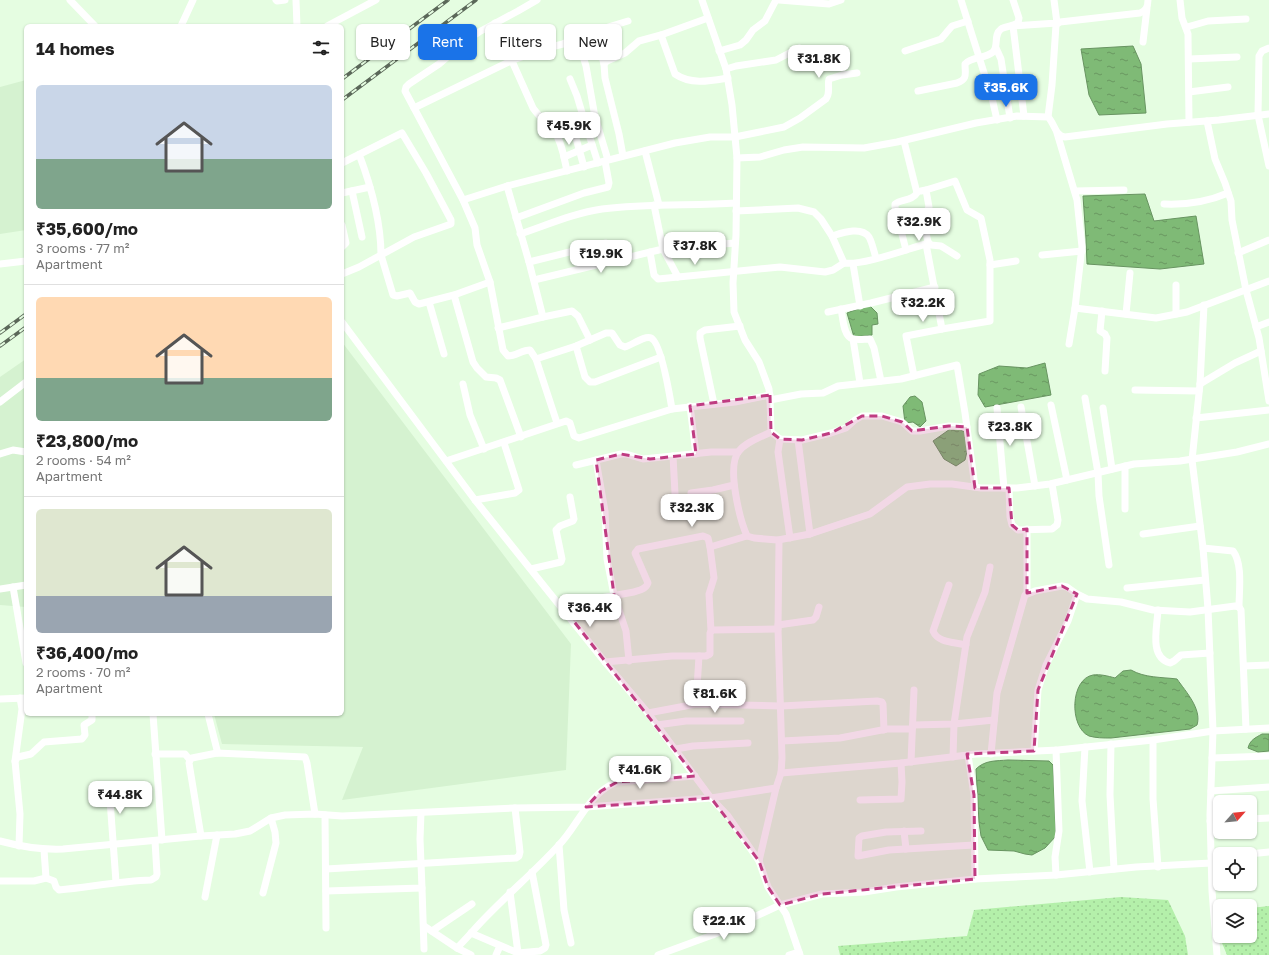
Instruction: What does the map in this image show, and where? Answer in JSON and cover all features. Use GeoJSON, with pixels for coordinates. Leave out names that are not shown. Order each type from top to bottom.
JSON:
{"type":"FeatureCollection","features":[{"type":"Feature","properties":{"kind":"street"},"geometry":{"type":"LineString","coordinates":[[70,0],[93,24]]}},
{"type":"Feature","properties":{"kind":"street"},"geometry":{"type":"LineString","coordinates":[[182,24],[193,0]]}},
{"type":"Feature","properties":{"kind":"street"},"geometry":{"type":"LineString","coordinates":[[276,0],[285,0]]}},
{"type":"Feature","properties":{"kind":"street"},"geometry":{"type":"LineString","coordinates":[[296,0],[296,24]]}},
{"type":"Feature","properties":{"kind":"street"},"geometry":{"type":"LineString","coordinates":[[331,24],[376,0]]}},
{"type":"Feature","properties":{"kind":"street"},"geometry":{"type":"LineString","coordinates":[[537,0],[466,40],[439,64],[406,87],[406,94],[463,200],[475,228],[476,241],[490,282],[498,328],[505,354],[512,356],[526,350],[530,350],[536,359],[557,423]]}},
{"type":"Feature","properties":{"kind":"street"},"geometry":{"type":"LineString","coordinates":[[702,0],[726,69],[732,106],[737,158],[733,273],[734,312],[746,340],[759,362],[770,398],[771,432]]}},
{"type":"Feature","properties":{"kind":"street"},"geometry":{"type":"LineString","coordinates":[[719,51],[740,44],[746,40],[753,30],[765,21],[778,0],[829,4],[841,0]]}},
{"type":"Feature","properties":{"kind":"street"},"geometry":{"type":"LineString","coordinates":[[961,0],[980,58],[997,120]]}},
{"type":"Feature","properties":{"kind":"street"},"geometry":{"type":"LineString","coordinates":[[1013,0],[1019,18],[1018,23],[1013,26]]}},
{"type":"Feature","properties":{"kind":"street"},"geometry":{"type":"LineString","coordinates":[[1054,0],[1057,23],[1048,117],[1057,133],[1078,200],[1082,251],[1075,308],[1068,344]]}},
{"type":"Feature","properties":{"kind":"street"},"geometry":{"type":"LineString","coordinates":[[1143,42],[1148,0]]}},
{"type":"Feature","properties":{"kind":"street"},"geometry":{"type":"LineString","coordinates":[[1180,0],[1182,18],[1187,27],[1188,34],[1189,122]]}},
{"type":"Feature","properties":{"kind":"street"},"geometry":{"type":"LineString","coordinates":[[1010,118],[1001,59],[996,48],[996,37],[999,30],[1003,27],[1057,23],[1140,13],[1144,12],[1147,8]]}},
{"type":"Feature","properties":{"kind":"street"},"geometry":{"type":"LineString","coordinates":[[604,64],[607,61],[625,53],[639,41],[661,35],[708,18]]}},
{"type":"Feature","properties":{"kind":"street"},"geometry":{"type":"LineString","coordinates":[[1187,27],[1208,21],[1246,19]]}},
{"type":"Feature","properties":{"kind":"street"},"geometry":{"type":"LineString","coordinates":[[618,24],[628,21]]}},
{"type":"Feature","properties":{"kind":"street"},"geometry":{"type":"LineString","coordinates":[[905,51],[941,39],[952,26],[968,21]]}},
{"type":"Feature","properties":{"kind":"street"},"geometry":{"type":"LineString","coordinates":[[1013,26],[1024,116]]}},
{"type":"Feature","properties":{"kind":"street"},"geometry":{"type":"LineString","coordinates":[[661,35],[675,74],[680,77],[700,81],[728,78]]}},
{"type":"Feature","properties":{"kind":"street"},"geometry":{"type":"LineString","coordinates":[[726,69],[776,60],[799,48]]}},
{"type":"Feature","properties":{"kind":"street"},"geometry":{"type":"LineString","coordinates":[[918,91],[963,81],[965,77],[965,64],[969,60],[980,58],[992,52],[996,48]]}},
{"type":"Feature","properties":{"kind":"street"},"geometry":{"type":"LineString","coordinates":[[1269,48],[1262,51],[1259,56],[1258,115],[1268,154],[1269,166]]}},
{"type":"Feature","properties":{"kind":"street"},"geometry":{"type":"LineString","coordinates":[[1189,59],[1237,57]]}},
{"type":"Feature","properties":{"kind":"street"},"geometry":{"type":"LineString","coordinates":[[414,108],[513,60],[533,108],[558,136],[567,171]]}},
{"type":"Feature","properties":{"kind":"street"},"geometry":{"type":"LineString","coordinates":[[516,218],[584,193],[608,187],[609,183],[603,161],[584,60]]}},
{"type":"Feature","properties":{"kind":"street"},"geometry":{"type":"LineString","coordinates":[[603,60],[605,78],[618,127],[623,156]]}},
{"type":"Feature","properties":{"kind":"street"},"geometry":{"type":"LineString","coordinates":[[463,200],[507,186],[623,156],[710,137],[735,137],[784,127],[800,118],[826,99],[829,92],[827,84],[829,79],[857,73]]}},
{"type":"Feature","properties":{"kind":"street"},"geometry":{"type":"LineString","coordinates":[[570,79],[577,96],[592,145],[603,161]]}},
{"type":"Feature","properties":{"kind":"street"},"geometry":{"type":"LineString","coordinates":[[1189,92],[1228,87]]}},
{"type":"Feature","properties":{"kind":"street"},"geometry":{"type":"LineString","coordinates":[[1057,133],[1065,137],[1269,114]]}},
{"type":"Feature","properties":{"kind":"street"},"geometry":{"type":"LineString","coordinates":[[550,126],[582,116]]}},
{"type":"Feature","properties":{"kind":"street"},"geometry":{"type":"LineString","coordinates":[[737,158],[760,158],[784,150],[803,147],[864,148],[934,132],[997,120],[1024,116],[1048,117]]}},
{"type":"Feature","properties":{"kind":"street"},"geometry":{"type":"LineString","coordinates":[[571,120],[584,167]]}},
{"type":"Feature","properties":{"kind":"street"},"geometry":{"type":"LineString","coordinates":[[1208,121],[1215,159],[1231,201],[1232,220],[1238,253],[1256,327],[1269,401]]}},
{"type":"Feature","properties":{"kind":"street"},"geometry":{"type":"LineString","coordinates":[[344,162],[402,133],[426,173],[451,220],[449,225],[414,237],[359,267],[344,273]]}},
{"type":"Feature","properties":{"kind":"street"},"geometry":{"type":"LineString","coordinates":[[904,140],[917,192]]}},
{"type":"Feature","properties":{"kind":"street"},"geometry":{"type":"LineString","coordinates":[[564,157],[592,145]]}},
{"type":"Feature","properties":{"kind":"street"},"geometry":{"type":"LineString","coordinates":[[645,151],[657,205],[663,249],[678,277]]}},
{"type":"Feature","properties":{"kind":"street"},"geometry":{"type":"LineString","coordinates":[[359,154],[370,187],[379,225],[381,255],[392,295],[397,296],[410,293],[416,304],[422,304],[490,282]]}},
{"type":"Feature","properties":{"kind":"street"},"geometry":{"type":"LineString","coordinates":[[906,250],[895,204],[915,196],[917,192],[955,181],[967,210],[981,218],[990,260],[990,321],[906,336],[914,376]]}},
{"type":"Feature","properties":{"kind":"street"},"geometry":{"type":"LineString","coordinates":[[507,186],[543,317]]}},
{"type":"Feature","properties":{"kind":"street"},"geometry":{"type":"LineString","coordinates":[[344,193],[370,187]]}},
{"type":"Feature","properties":{"kind":"street"},"geometry":{"type":"LineString","coordinates":[[926,190],[929,208],[923,219],[928,242],[931,245],[941,246],[957,256]]}},
{"type":"Feature","properties":{"kind":"street"},"geometry":{"type":"LineString","coordinates":[[1075,192],[1124,190]]}},
{"type":"Feature","properties":{"kind":"street"},"geometry":{"type":"LineString","coordinates":[[352,191],[362,236]]}},
{"type":"Feature","properties":{"kind":"street"},"geometry":{"type":"LineString","coordinates":[[1164,204],[1191,204],[1207,201],[1228,193]]}},
{"type":"Feature","properties":{"kind":"street"},"geometry":{"type":"LineString","coordinates":[[520,234],[594,210],[657,205],[736,203]]}},
{"type":"Feature","properties":{"kind":"street"},"geometry":{"type":"LineString","coordinates":[[736,211],[798,208],[814,212],[821,219],[832,236],[844,263]]}},
{"type":"Feature","properties":{"kind":"street"},"geometry":{"type":"LineString","coordinates":[[832,236],[854,231],[863,232],[868,237],[876,258]]}},
{"type":"Feature","properties":{"kind":"street"},"geometry":{"type":"LineString","coordinates":[[344,232],[346,240],[344,246]]}},
{"type":"Feature","properties":{"kind":"street"},"geometry":{"type":"LineString","coordinates":[[1238,253],[1269,240]]}},
{"type":"Feature","properties":{"kind":"street"},"geometry":{"type":"LineString","coordinates":[[529,262],[606,243]]}},
{"type":"Feature","properties":{"kind":"street"},"geometry":{"type":"LineString","coordinates":[[534,280],[663,249],[735,243]]}},
{"type":"Feature","properties":{"kind":"street"},"geometry":{"type":"LineString","coordinates":[[650,252],[654,275],[656,278],[733,273],[780,267],[825,272],[834,270],[844,263],[853,264],[926,244],[942,329]]}},
{"type":"Feature","properties":{"kind":"street"},"geometry":{"type":"LineString","coordinates":[[1042,255],[1082,251]]}},
{"type":"Feature","properties":{"kind":"street"},"geometry":{"type":"LineString","coordinates":[[0,264],[24,261]]}},
{"type":"Feature","properties":{"kind":"street"},"geometry":{"type":"LineString","coordinates":[[990,265],[1016,261]]}},
{"type":"Feature","properties":{"kind":"street"},"geometry":{"type":"LineString","coordinates":[[853,264],[860,306]]}},
{"type":"Feature","properties":{"kind":"street"},"geometry":{"type":"LineString","coordinates":[[1126,314],[1130,273]]}},
{"type":"Feature","properties":{"kind":"street"},"geometry":{"type":"LineString","coordinates":[[1075,308],[1156,318],[1187,312],[1269,281]]}},
{"type":"Feature","properties":{"kind":"street"},"geometry":{"type":"LineString","coordinates":[[1176,285],[1176,314]]}},
{"type":"Feature","properties":{"kind":"street"},"geometry":{"type":"LineString","coordinates":[[828,312],[860,306],[935,287]]}},
{"type":"Feature","properties":{"kind":"street"},"geometry":{"type":"LineString","coordinates":[[454,294],[475,366],[486,377],[500,380],[521,437]]}},
{"type":"Feature","properties":{"kind":"street"},"geometry":{"type":"LineString","coordinates":[[429,302],[444,354]]}},
{"type":"Feature","properties":{"kind":"street"},"geometry":{"type":"LineString","coordinates":[[1204,305],[1200,384],[1192,460],[1203,548],[1208,609],[1213,731],[1210,821],[1211,860],[1217,955]]}},
{"type":"Feature","properties":{"kind":"street"},"geometry":{"type":"LineString","coordinates":[[841,309],[845,330],[848,336],[853,339],[870,339],[874,348],[881,381]]}},
{"type":"Feature","properties":{"kind":"street"},"geometry":{"type":"LineString","coordinates":[[498,328],[572,311],[578,316],[590,340]]}},
{"type":"Feature","properties":{"kind":"street"},"geometry":{"type":"LineString","coordinates":[[1102,311],[1100,332],[1105,334],[1107,338],[1105,370]]}},
{"type":"Feature","properties":{"kind":"street"},"geometry":{"type":"LineString","coordinates":[[1256,327],[1269,322]]}},
{"type":"Feature","properties":{"kind":"street"},"geometry":{"type":"LineString","coordinates":[[344,325],[475,500],[676,748],[711,798],[728,816],[759,861],[768,887],[786,914],[799,953],[789,955]]}},
{"type":"Feature","properties":{"kind":"street"},"geometry":{"type":"LineString","coordinates":[[714,404],[700,333],[705,330],[740,326]]}},
{"type":"Feature","properties":{"kind":"street"},"geometry":{"type":"LineString","coordinates":[[536,359],[576,346],[606,334],[612,334],[620,345],[625,347],[649,337],[655,341],[661,357],[672,409]]}},
{"type":"Feature","properties":{"kind":"street"},"geometry":{"type":"LineString","coordinates":[[853,339],[860,383]]}},
{"type":"Feature","properties":{"kind":"street"},"geometry":{"type":"LineString","coordinates":[[576,346],[585,377],[590,382],[595,382],[661,357]]}},
{"type":"Feature","properties":{"kind":"street"},"geometry":{"type":"LineString","coordinates":[[1200,384],[1235,363],[1261,351]]}},
{"type":"Feature","properties":{"kind":"street"},"geometry":{"type":"LineString","coordinates":[[446,461],[566,421],[572,426],[574,436],[579,438],[672,409],[801,394],[823,393],[838,386],[900,379],[957,365],[975,487]]}},
{"type":"Feature","properties":{"kind":"street"},"geometry":{"type":"LineString","coordinates":[[0,402],[24,384]]}},
{"type":"Feature","properties":{"kind":"street"},"geometry":{"type":"LineString","coordinates":[[463,384],[470,415],[484,449]]}},
{"type":"Feature","properties":{"kind":"street"},"geometry":{"type":"LineString","coordinates":[[1135,390],[1199,392]]}},
{"type":"Feature","properties":{"kind":"street"},"geometry":{"type":"LineString","coordinates":[[1085,398],[1098,473],[1099,496],[1109,565]]}},
{"type":"Feature","properties":{"kind":"street"},"geometry":{"type":"LineString","coordinates":[[1051,405],[1067,480]]}},
{"type":"Feature","properties":{"kind":"street"},"geometry":{"type":"LineString","coordinates":[[690,406],[696,454]]}},
{"type":"Feature","properties":{"kind":"street"},"geometry":{"type":"LineString","coordinates":[[997,408],[1006,488],[1012,525],[1018,530],[1052,529],[1057,526],[1052,484]]}},
{"type":"Feature","properties":{"kind":"street"},"geometry":{"type":"LineString","coordinates":[[1021,408],[1035,486]]}},
{"type":"Feature","properties":{"kind":"street"},"geometry":{"type":"LineString","coordinates":[[1103,408],[1112,470]]}},
{"type":"Feature","properties":{"kind":"street"},"geometry":{"type":"LineString","coordinates":[[1196,418],[1269,410]]}},
{"type":"Feature","properties":{"kind":"street"},"geometry":{"type":"LineString","coordinates":[[771,432],[780,439],[798,440],[831,433],[846,428],[862,416],[882,416],[902,422],[912,431],[949,426],[967,427]]}},
{"type":"Feature","properties":{"kind":"street"},"geometry":{"type":"LineString","coordinates":[[748,536],[743,527],[734,485],[735,459],[738,452],[750,443],[771,432]]}},
{"type":"Feature","properties":{"kind":"street"},"geometry":{"type":"LineString","coordinates":[[780,439],[778,452],[790,538]]}},
{"type":"Feature","properties":{"kind":"street"},"geometry":{"type":"LineString","coordinates":[[798,440],[810,534]]}},
{"type":"Feature","properties":{"kind":"street"},"geometry":{"type":"LineString","coordinates":[[475,500],[515,493],[519,490],[504,442]]}},
{"type":"Feature","properties":{"kind":"street"},"geometry":{"type":"LineString","coordinates":[[710,547],[748,536],[778,540],[810,534],[870,514],[907,487],[930,484],[952,484],[975,487],[1006,488],[1052,484],[1134,464],[1192,460],[1237,452],[1269,444]]}},
{"type":"Feature","properties":{"kind":"street"},"geometry":{"type":"LineString","coordinates":[[0,454],[13,450],[24,452]]}},
{"type":"Feature","properties":{"kind":"street"},"geometry":{"type":"LineString","coordinates":[[576,465],[621,454],[643,459],[738,452]]}},
{"type":"Feature","properties":{"kind":"street"},"geometry":{"type":"LineString","coordinates":[[673,456],[676,512]]}},
{"type":"Feature","properties":{"kind":"street"},"geometry":{"type":"LineString","coordinates":[[596,460],[604,504],[607,559],[614,595],[626,631],[629,661]]}},
{"type":"Feature","properties":{"kind":"street"},"geometry":{"type":"LineString","coordinates":[[1125,466],[1125,509]]}},
{"type":"Feature","properties":{"kind":"street"},"geometry":{"type":"LineString","coordinates":[[691,493],[734,485]]}},
{"type":"Feature","properties":{"kind":"street"},"geometry":{"type":"LineString","coordinates":[[531,569],[561,562],[562,559],[556,530],[560,526],[573,521],[574,519],[570,497]]}},
{"type":"Feature","properties":{"kind":"street"},"geometry":{"type":"LineString","coordinates":[[1143,534],[1200,526]]}},
{"type":"Feature","properties":{"kind":"street"},"geometry":{"type":"LineString","coordinates":[[990,754],[997,693],[1024,598],[1027,593],[1027,529]]}},
{"type":"Feature","properties":{"kind":"street"},"geometry":{"type":"LineString","coordinates":[[561,605],[634,592],[647,586],[648,583],[635,553],[638,549],[703,536],[708,538],[714,578],[709,594],[711,631],[710,654],[706,656],[672,656],[605,662]]}},
{"type":"Feature","properties":{"kind":"street"},"geometry":{"type":"LineString","coordinates":[[759,861],[776,788],[781,773],[782,741],[778,627],[778,540]]}},
{"type":"Feature","properties":{"kind":"street"},"geometry":{"type":"LineString","coordinates":[[1203,548],[1233,551],[1237,556],[1239,566],[1239,607],[1242,610],[1246,729]]}},
{"type":"Feature","properties":{"kind":"street"},"geometry":{"type":"LineString","coordinates":[[953,757],[954,724],[967,638],[973,618],[985,592],[990,567]]}},
{"type":"Feature","properties":{"kind":"street"},"geometry":{"type":"LineString","coordinates":[[1127,588],[1205,580]]}},
{"type":"Feature","properties":{"kind":"street"},"geometry":{"type":"LineString","coordinates":[[0,589],[24,585]]}},
{"type":"Feature","properties":{"kind":"street"},"geometry":{"type":"LineString","coordinates":[[949,586],[933,631],[935,636],[939,639],[966,645]]}},
{"type":"Feature","properties":{"kind":"street"},"geometry":{"type":"LineString","coordinates":[[1027,593],[1062,586],[1067,587],[1077,594],[1087,598],[1120,602],[1158,610],[1190,612],[1235,606],[1239,607]]}},
{"type":"Feature","properties":{"kind":"street"},"geometry":{"type":"LineString","coordinates":[[12,587],[24,652]]}},
{"type":"Feature","properties":{"kind":"street"},"geometry":{"type":"LineString","coordinates":[[1034,751],[1038,690],[1046,664],[1068,620],[1077,594]]}},
{"type":"Feature","properties":{"kind":"street"},"geometry":{"type":"LineString","coordinates":[[711,631],[717,629],[778,627],[813,620],[816,617],[819,607]]}},
{"type":"Feature","properties":{"kind":"street"},"geometry":{"type":"LineString","coordinates":[[1158,610],[1156,648],[1158,654],[1164,661],[1170,663],[1181,654],[1210,652]]}},
{"type":"Feature","properties":{"kind":"street"},"geometry":{"type":"LineString","coordinates":[[696,704],[699,656]]}},
{"type":"Feature","properties":{"kind":"street"},"geometry":{"type":"LineString","coordinates":[[1244,666],[1269,664]]}},
{"type":"Feature","properties":{"kind":"street"},"geometry":{"type":"LineString","coordinates":[[911,762],[914,690]]}},
{"type":"Feature","properties":{"kind":"street"},"geometry":{"type":"LineString","coordinates":[[0,699],[23,698],[15,761],[20,814],[19,846]]}},
{"type":"Feature","properties":{"kind":"street"},"geometry":{"type":"LineString","coordinates":[[648,713],[696,704],[781,706],[877,700],[883,704],[884,730]]}},
{"type":"Feature","properties":{"kind":"street"},"geometry":{"type":"LineString","coordinates":[[15,761],[18,757],[31,754],[44,742],[82,739],[84,735],[84,725],[92,720],[92,716]]}},
{"type":"Feature","properties":{"kind":"street"},"geometry":{"type":"LineString","coordinates":[[0,882],[34,881],[46,878],[54,881],[56,888],[60,890],[116,882],[151,880],[156,877],[158,841],[153,716]]}},
{"type":"Feature","properties":{"kind":"street"},"geometry":{"type":"LineString","coordinates":[[208,716],[217,753]]}},
{"type":"Feature","properties":{"kind":"street"},"geometry":{"type":"LineString","coordinates":[[657,725],[686,721],[741,720]]}},
{"type":"Feature","properties":{"kind":"street"},"geometry":{"type":"LineString","coordinates":[[782,741],[840,738],[884,730],[994,720]]}},
{"type":"Feature","properties":{"kind":"street"},"geometry":{"type":"LineString","coordinates":[[781,773],[901,763],[968,755],[1056,750],[1153,740],[1213,731],[1269,728]]}},
{"type":"Feature","properties":{"kind":"street"},"geometry":{"type":"LineString","coordinates":[[1153,740],[1153,799],[1158,867]]}},
{"type":"Feature","properties":{"kind":"street"},"geometry":{"type":"LineString","coordinates":[[676,748],[748,743]]}},
{"type":"Feature","properties":{"kind":"street"},"geometry":{"type":"LineString","coordinates":[[1111,744],[1110,795],[1114,869]]}},
{"type":"Feature","properties":{"kind":"street"},"geometry":{"type":"LineString","coordinates":[[1085,747],[1082,800],[1090,872]]}},
{"type":"Feature","properties":{"kind":"street"},"geometry":{"type":"LineString","coordinates":[[1056,750],[1059,831],[1055,857],[1056,875]]}},
{"type":"Feature","properties":{"kind":"street"},"geometry":{"type":"LineString","coordinates":[[190,760],[192,758],[217,753],[305,757],[315,814]]}},
{"type":"Feature","properties":{"kind":"street"},"geometry":{"type":"LineString","coordinates":[[155,754],[185,754],[190,760],[189,768],[201,836]]}},
{"type":"Feature","properties":{"kind":"street"},"geometry":{"type":"LineString","coordinates":[[968,755],[974,795],[975,879]]}},
{"type":"Feature","properties":{"kind":"street"},"geometry":{"type":"LineString","coordinates":[[1212,758],[1269,756]]}},
{"type":"Feature","properties":{"kind":"street"},"geometry":{"type":"LineString","coordinates":[[860,800],[901,799],[901,763]]}},
{"type":"Feature","properties":{"kind":"street"},"geometry":{"type":"LineString","coordinates":[[457,948],[484,918],[559,845],[586,807],[601,791],[617,782],[695,776]]}},
{"type":"Feature","properties":{"kind":"street"},"geometry":{"type":"LineString","coordinates":[[109,786],[116,882]]}},
{"type":"Feature","properties":{"kind":"street"},"geometry":{"type":"LineString","coordinates":[[1211,790],[1269,787]]}},
{"type":"Feature","properties":{"kind":"street"},"geometry":{"type":"LineString","coordinates":[[0,842],[44,850],[243,833],[271,818],[285,815],[315,814],[342,816],[515,808],[586,807],[711,798],[776,788]]}},
{"type":"Feature","properties":{"kind":"street"},"geometry":{"type":"LineString","coordinates":[[326,869],[422,862],[516,858],[519,856],[520,852],[515,808]]}},
{"type":"Feature","properties":{"kind":"street"},"geometry":{"type":"LineString","coordinates":[[421,813],[420,839],[424,949]]}},
{"type":"Feature","properties":{"kind":"street"},"geometry":{"type":"LineString","coordinates":[[325,815],[326,928]]}},
{"type":"Feature","properties":{"kind":"street"},"geometry":{"type":"LineString","coordinates":[[263,893],[276,843],[271,818]]}},
{"type":"Feature","properties":{"kind":"street"},"geometry":{"type":"LineString","coordinates":[[1257,819],[1269,818]]}},
{"type":"Feature","properties":{"kind":"street"},"geometry":{"type":"LineString","coordinates":[[904,831],[906,849]]}},
{"type":"Feature","properties":{"kind":"street"},"geometry":{"type":"LineString","coordinates":[[921,831],[886,832],[860,836],[858,856],[889,850],[974,845]]}},
{"type":"Feature","properties":{"kind":"street"},"geometry":{"type":"LineString","coordinates":[[205,897],[217,835]]}},
{"type":"Feature","properties":{"kind":"street"},"geometry":{"type":"LineString","coordinates":[[559,845],[564,910],[571,943]]}},
{"type":"Feature","properties":{"kind":"street"},"geometry":{"type":"LineString","coordinates":[[44,850],[46,878]]}},
{"type":"Feature","properties":{"kind":"street"},"geometry":{"type":"LineString","coordinates":[[1257,853],[1269,852]]}},
{"type":"Feature","properties":{"kind":"street"},"geometry":{"type":"LineString","coordinates":[[658,955],[726,930],[780,905],[822,894],[864,892],[896,887],[975,879],[1056,875],[1114,869],[1158,867],[1211,860]]}},
{"type":"Feature","properties":{"kind":"street"},"geometry":{"type":"LineString","coordinates":[[471,933],[518,954],[540,951],[545,948],[546,945],[532,872]]}},
{"type":"Feature","properties":{"kind":"street"},"geometry":{"type":"LineString","coordinates":[[326,891],[422,888]]}},
{"type":"Feature","properties":{"kind":"street"},"geometry":{"type":"LineString","coordinates":[[510,892],[518,954]]}},
{"type":"Feature","properties":{"kind":"street"},"geometry":{"type":"LineString","coordinates":[[432,931],[472,904]]}},
{"type":"Feature","properties":{"kind":"street"},"geometry":{"type":"LineString","coordinates":[[424,926],[457,948],[471,955]]}},
{"type":"Feature","properties":{"kind":"street"},"geometry":{"type":"LineString","coordinates":[[496,955],[500,946]]}},
{"type":"Feature","properties":{"kind":"highlighted area"},"geometry":{"type":"Polygon","coordinates":[[[770,395],[771,432],[780,439],[802,440],[831,433],[862,416],[882,416],[902,422],[912,431],[949,426],[967,427],[975,488],[1009,488],[1012,525],[1018,530],[1027,529],[1027,593],[1062,586],[1077,594],[1038,690],[1034,751],[967,754],[974,795],[975,879],[822,894],[780,905],[768,887],[759,861],[711,798],[586,807],[601,791],[617,782],[695,776],[561,605],[614,595],[596,460],[621,454],[650,459],[696,454],[690,406],[770,395]]]}},
{"type":"Feature","properties":{"kind":"shaded area"},"geometry":{"type":"Polygon","coordinates":[[[24,81],[24,230],[0,234],[0,87],[24,81]]]}},
{"type":"Feature","properties":{"kind":"shaded area"},"geometry":{"type":"Polygon","coordinates":[[[344,345],[571,644],[566,770],[342,800],[363,747],[222,744],[215,716],[344,716],[344,345]]]}},
{"type":"Feature","properties":{"kind":"shaded area"},"geometry":{"type":"Polygon","coordinates":[[[24,360],[24,607],[0,605],[0,377],[24,360]]]}},
{"type":"Feature","properties":{"kind":"shaded area"},"geometry":{"type":"Polygon","coordinates":[[[1121,897],[1168,900],[1185,936],[1188,955],[840,955],[838,946],[967,936],[974,910],[1121,897]]]}},
{"type":"Feature","properties":{"kind":"shaded area"},"geometry":{"type":"Polygon","coordinates":[[[1269,906],[1269,955],[1227,955],[1222,943],[1257,943],[1257,907],[1269,906]]]}},
{"type":"Feature","properties":{"kind":"water"},"geometry":{"type":"Polygon","coordinates":[[[1133,46],[1141,64],[1146,113],[1099,115],[1089,95],[1081,49],[1133,46]]]}},
{"type":"Feature","properties":{"kind":"water"},"geometry":{"type":"Polygon","coordinates":[[[1145,194],[1154,221],[1196,216],[1204,264],[1160,269],[1087,264],[1083,196],[1145,194]]]}},
{"type":"Feature","properties":{"kind":"water"},"geometry":{"type":"Polygon","coordinates":[[[869,305],[877,313],[878,324],[872,325],[872,335],[854,337],[847,313],[869,305]]]}},
{"type":"Feature","properties":{"kind":"water"},"geometry":{"type":"Polygon","coordinates":[[[1045,363],[1051,395],[985,407],[978,395],[979,374],[999,366],[1027,368],[1045,363]]]}},
{"type":"Feature","properties":{"kind":"water"},"geometry":{"type":"Polygon","coordinates":[[[915,396],[922,402],[926,421],[920,427],[913,422],[905,423],[903,406],[910,397],[915,396]]]}},
{"type":"Feature","properties":{"kind":"water"},"geometry":{"type":"Polygon","coordinates":[[[953,427],[965,432],[968,447],[965,460],[956,466],[944,459],[933,441],[953,427]]]}},
{"type":"Feature","properties":{"kind":"water"},"geometry":{"type":"Polygon","coordinates":[[[1131,670],[1147,676],[1177,679],[1189,695],[1195,707],[1198,719],[1197,725],[1190,729],[1111,738],[1092,737],[1082,731],[1075,714],[1075,704],[1076,694],[1085,678],[1093,675],[1101,675],[1115,678],[1123,671],[1131,670]]]}},
{"type":"Feature","properties":{"kind":"water"},"geometry":{"type":"Polygon","coordinates":[[[1262,734],[1269,734],[1269,751],[1258,752],[1248,748],[1251,741],[1262,734]]]}},
{"type":"Feature","properties":{"kind":"water"},"geometry":{"type":"Polygon","coordinates":[[[1008,760],[1049,761],[1053,765],[1056,836],[1045,848],[1032,855],[1014,851],[988,850],[981,836],[976,769],[987,762],[1008,760]]]}},
{"type":"Feature","properties":{"kind":"railway"},"geometry":{"type":"LineString","coordinates":[[344,78],[448,0]]}},
{"type":"Feature","properties":{"kind":"railway"},"geometry":{"type":"LineString","coordinates":[[344,99],[476,0]]}},
{"type":"Feature","properties":{"kind":"railway"},"geometry":{"type":"LineString","coordinates":[[0,333],[24,315]]}},
{"type":"Feature","properties":{"kind":"railway"},"geometry":{"type":"LineString","coordinates":[[0,346],[24,328]]}}]}
